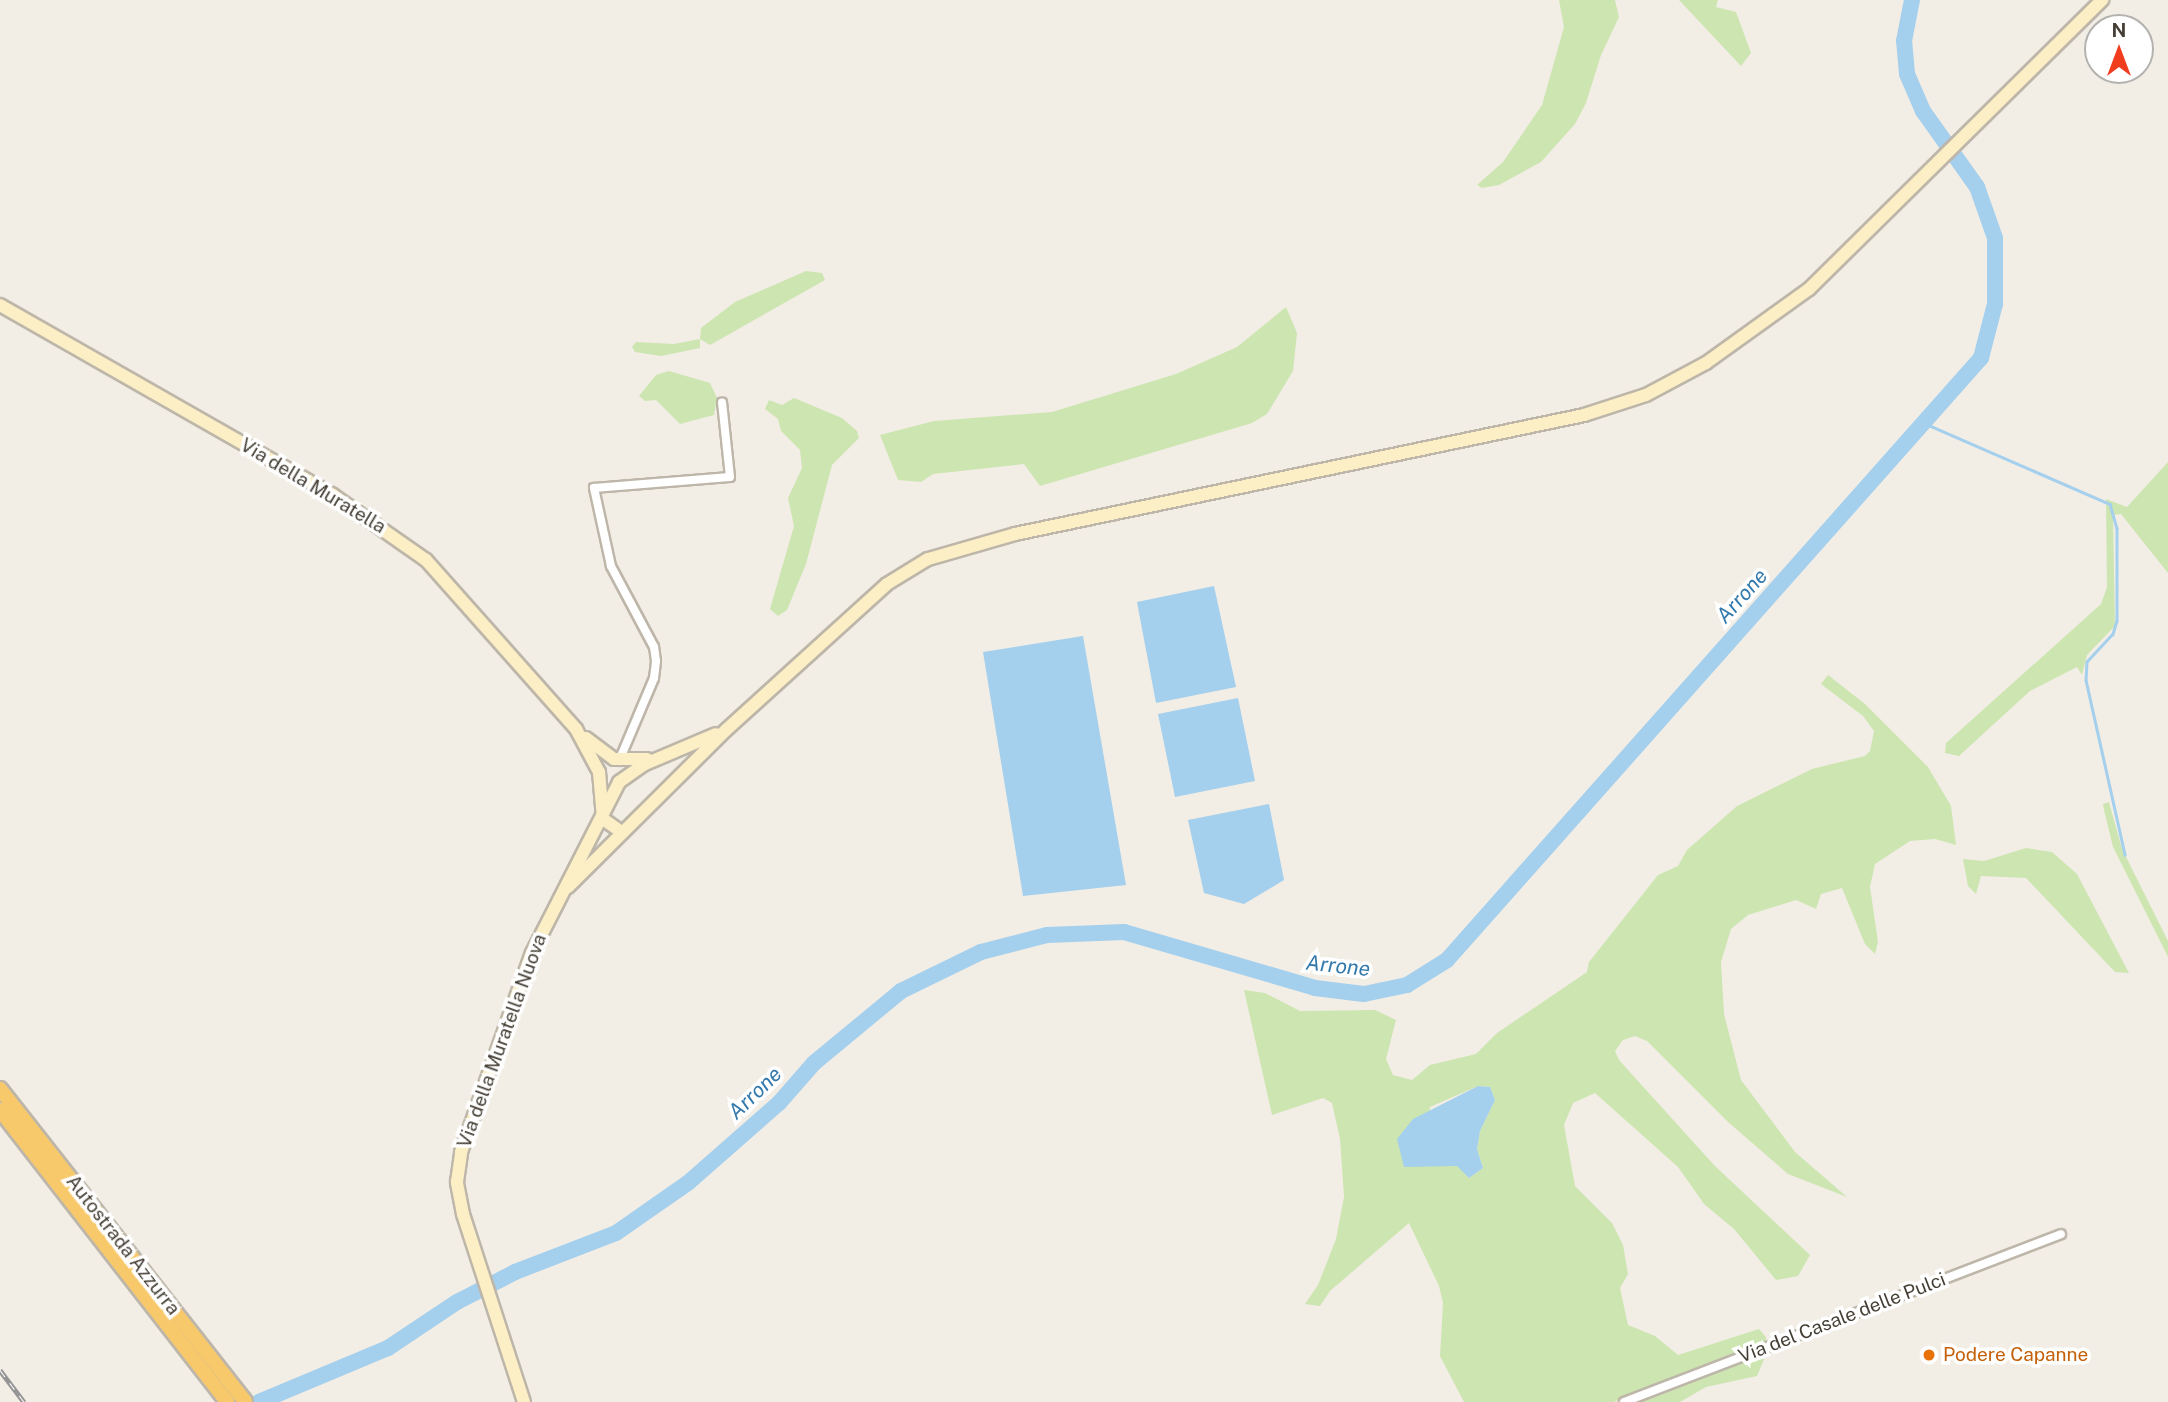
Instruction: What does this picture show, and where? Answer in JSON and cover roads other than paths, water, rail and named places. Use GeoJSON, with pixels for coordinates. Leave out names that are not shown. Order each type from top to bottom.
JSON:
{"type":"FeatureCollection","features":[{"type":"Feature","properties":{"kind":"highway","name":"Autostrada Azzurra"},"geometry":{"type":"LineString","coordinates":[[0,1089],[211,1368],[227,1402]]}},
{"type":"Feature","properties":{"kind":"highway","name":"Autostrada Azzurra"},"geometry":{"type":"LineString","coordinates":[[0,1110],[211,1368],[245,1402]]}},
{"type":"Feature","properties":{"kind":"street","name":"Via della Muratella Nuova"},"geometry":{"type":"LineString","coordinates":[[568,887],[620,831],[726,730],[896,577],[944,552],[1573,418],[1658,389],[1779,314],[2102,0]]}},
{"type":"Feature","properties":{"kind":"street","name":"Via della Muratella"},"geometry":{"type":"LineString","coordinates":[[0,305],[386,529],[426,560],[460,594],[576,729],[599,772],[601,814]]}},
{"type":"Feature","properties":{"kind":"street"},"geometry":{"type":"LineString","coordinates":[[671,783],[672,768],[665,757],[619,761],[654,678],[656,661],[651,640],[611,566],[594,488],[730,477],[722,402]]}},
{"type":"Feature","properties":{"kind":"street","name":"Via della Muratella"},"geometry":{"type":"LineString","coordinates":[[576,729],[619,761]]}},
{"type":"Feature","properties":{"kind":"street","name":"Via della Muratella Nuova"},"geometry":{"type":"LineString","coordinates":[[524,1402],[473,1247],[457,1182],[461,1152],[519,983],[568,887],[601,814],[626,775],[726,730]]}},
{"type":"Feature","properties":{"kind":"street"},"geometry":{"type":"LineString","coordinates":[[601,814],[607,825],[620,831]]}},
{"type":"Feature","properties":{"kind":"street","name":"Via del Casale delle Pulci"},"geometry":{"type":"LineString","coordinates":[[1624,1402],[2061,1234]]}},
{"type":"Feature","properties":{"kind":"water"},"geometry":{"type":"Polygon","coordinates":[[[1214,586],[1236,687],[1156,703],[1137,602],[1214,586]]]}},
{"type":"Feature","properties":{"kind":"water"},"geometry":{"type":"Polygon","coordinates":[[[1083,636],[1126,885],[1023,896],[983,652],[1083,636]]]}},
{"type":"Feature","properties":{"kind":"water"},"geometry":{"type":"Polygon","coordinates":[[[1238,698],[1255,781],[1175,797],[1158,714],[1238,698]]]}},
{"type":"Feature","properties":{"kind":"water"},"geometry":{"type":"Polygon","coordinates":[[[1269,804],[1284,880],[1244,904],[1204,893],[1188,820],[1269,804]]]}},
{"type":"Feature","properties":{"kind":"water"},"geometry":{"type":"Polygon","coordinates":[[[1478,1086],[1490,1087],[1495,1100],[1480,1131],[1477,1149],[1483,1168],[1469,1178],[1457,1166],[1404,1167],[1397,1139],[1413,1119],[1478,1086]]]}},
{"type":"Feature","properties":{"kind":"waterway","name":"Arrone"},"geometry":{"type":"LineString","coordinates":[[259,1402],[388,1348],[457,1302],[515,1272],[616,1233],[689,1182],[779,1103],[814,1063],[901,991],[981,952],[1047,935],[1124,932],[1315,988],[1364,994],[1407,985],[1447,960],[1981,358],[1995,304],[1995,238],[1977,187],[1923,111],[1907,74],[1904,41],[1912,0]]}},
{"type":"Feature","properties":{"kind":"waterway"},"geometry":{"type":"LineString","coordinates":[[1926,424],[2110,504],[2117,528],[2117,621],[2113,634],[2087,662],[2086,680],[2125,855]]}},
{"type":"Feature","properties":{"kind":"railway"},"geometry":{"type":"LineString","coordinates":[[0,1370],[24,1402]]}},
{"type":"Feature","properties":{"kind":"place","name":"Podere Capanne"},"geometry":{"type":"Point","coordinates":[1929,1355]}}]}
